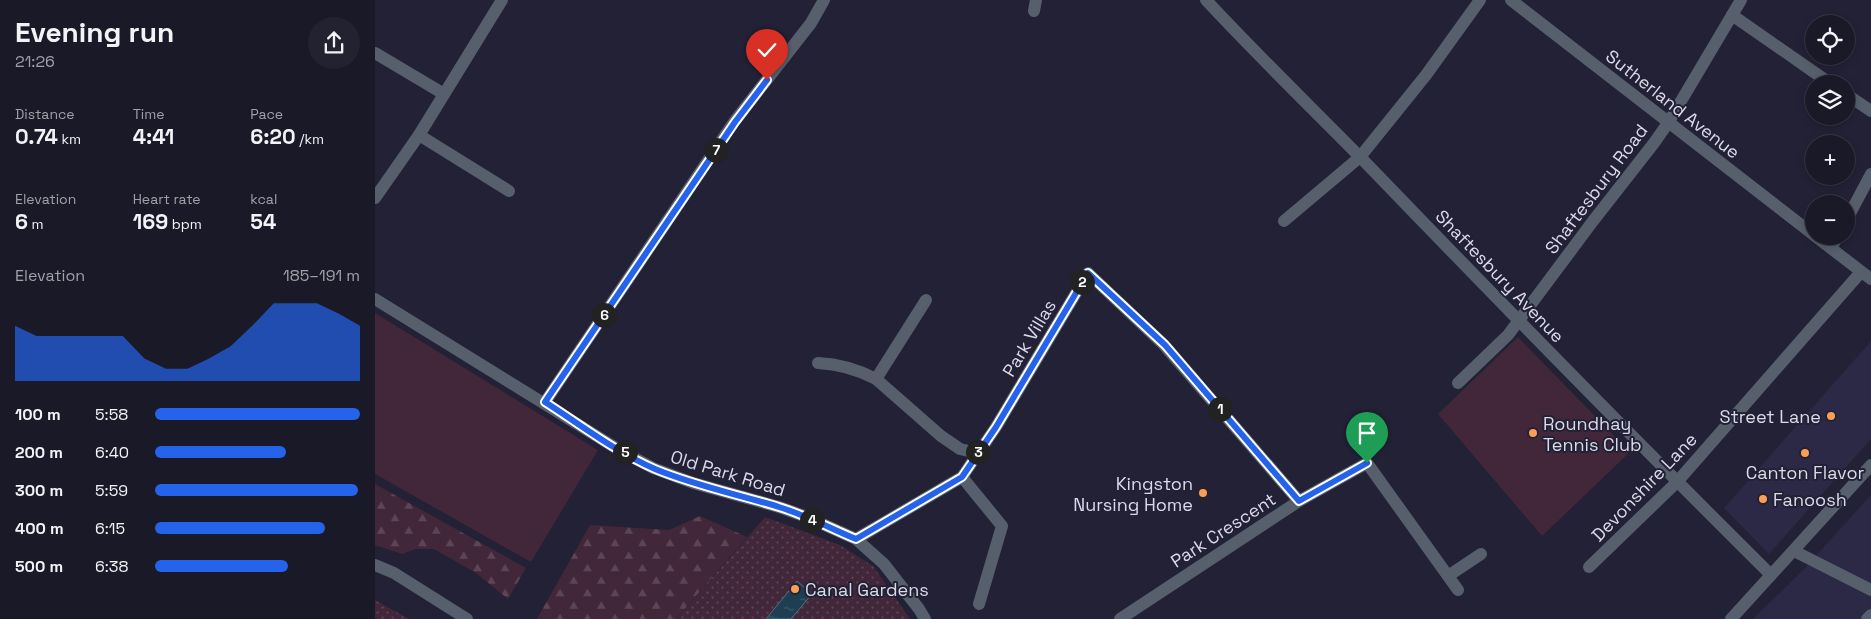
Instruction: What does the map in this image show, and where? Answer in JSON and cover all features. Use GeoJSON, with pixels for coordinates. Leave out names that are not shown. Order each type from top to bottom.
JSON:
{"type":"FeatureCollection","features":[{"type":"Feature","properties":{"kind":"street"},"geometry":{"type":"LineString","coordinates":[[375,198],[419,135],[502,0]]}},
{"type":"Feature","properties":{"kind":"street"},"geometry":{"type":"LineString","coordinates":[[545,402],[735,122],[811,23],[824,0]]}},
{"type":"Feature","properties":{"kind":"street","name":"Shaftesbury Avenue"},"geometry":{"type":"LineString","coordinates":[[1205,0],[1677,482],[1771,575]]}},
{"type":"Feature","properties":{"kind":"street"},"geometry":{"type":"LineString","coordinates":[[1284,221],[1360,157],[1425,75],[1480,0]]}},
{"type":"Feature","properties":{"kind":"street","name":"Sutherland Avenue"},"geometry":{"type":"LineString","coordinates":[[1511,0],[1805,229]]}},
{"type":"Feature","properties":{"kind":"street","name":"Shaftesbury Road"},"geometry":{"type":"LineString","coordinates":[[1458,383],[1508,335],[1668,123],[1741,0]]}},
{"type":"Feature","properties":{"kind":"street"},"geometry":{"type":"LineString","coordinates":[[1732,15],[1818,75]]}},
{"type":"Feature","properties":{"kind":"street"},"geometry":{"type":"LineString","coordinates":[[375,53],[444,94]]}},
{"type":"Feature","properties":{"kind":"street"},"geometry":{"type":"LineString","coordinates":[[1855,100],[1871,111]]}},
{"type":"Feature","properties":{"kind":"street"},"geometry":{"type":"LineString","coordinates":[[419,135],[509,191]]}},
{"type":"Feature","properties":{"kind":"street"},"geometry":{"type":"LineString","coordinates":[[1855,204],[1871,174]]}},
{"type":"Feature","properties":{"kind":"street","name":"Sutherland Avenue"},"geometry":{"type":"LineString","coordinates":[[1827,245],[1866,275]]}},
{"type":"Feature","properties":{"kind":"street","name":"Park Villas"},"geometry":{"type":"LineString","coordinates":[[856,539],[962,477],[1000,420],[1088,273],[1165,345],[1299,501]]}},
{"type":"Feature","properties":{"kind":"street","name":"Devonshire Lane"},"geometry":{"type":"LineString","coordinates":[[1589,567],[1677,482],[1866,275]]}},
{"type":"Feature","properties":{"kind":"street","name":"Old Park Road"},"geometry":{"type":"LineString","coordinates":[[375,299],[617,448],[653,468],[693,484],[779,507],[807,517],[856,539],[884,564],[925,619]]}},
{"type":"Feature","properties":{"kind":"street"},"geometry":{"type":"LineString","coordinates":[[876,379],[926,300]]}},
{"type":"Feature","properties":{"kind":"street"},"geometry":{"type":"LineString","coordinates":[[818,363],[837,364],[858,370],[876,379],[941,436],[960,449],[977,453]]}},
{"type":"Feature","properties":{"kind":"street","name":"Park Crescent"},"geometry":{"type":"LineString","coordinates":[[1120,619],[1299,501],[1367,463],[1458,590]]}},
{"type":"Feature","properties":{"kind":"street"},"geometry":{"type":"LineString","coordinates":[[1731,619],[1871,465]]}},
{"type":"Feature","properties":{"kind":"street"},"geometry":{"type":"LineString","coordinates":[[962,477],[1002,526],[979,604]]}},
{"type":"Feature","properties":{"kind":"street"},"geometry":{"type":"LineString","coordinates":[[1794,551],[1871,590]]}},
{"type":"Feature","properties":{"kind":"street"},"geometry":{"type":"LineString","coordinates":[[1448,576],[1481,554]]}},
{"type":"Feature","properties":{"kind":"street"},"geometry":{"type":"LineString","coordinates":[[375,565],[394,573],[467,619]]}},
{"type":"Feature","properties":{"kind":"street"},"geometry":{"type":"LineString","coordinates":[[1867,619],[1871,615]]}},
{"type":"Feature","properties":{"kind":"shaded area"},"geometry":{"type":"Polygon","coordinates":[[[1871,341],[1871,439],[1769,554],[1724,508],[1871,341]]]}},
{"type":"Feature","properties":{"kind":"shaded area"},"geometry":{"type":"Polygon","coordinates":[[[1871,495],[1871,608],[1860,619],[1753,619],[1803,570],[1871,495]]]}},
{"type":"Feature","properties":{"kind":"green space"},"geometry":{"type":"Polygon","coordinates":[[[375,313],[598,450],[531,562],[375,474],[375,313]]]}},
{"type":"Feature","properties":{"kind":"green space","name":"Roundhay Tennis Club"},"geometry":{"type":"Polygon","coordinates":[[[1518,337],[1630,452],[1542,536],[1438,414],[1518,337]]]}},
{"type":"Feature","properties":{"kind":"green space"},"geometry":{"type":"Polygon","coordinates":[[[375,484],[526,568],[508,599],[476,573],[434,549],[415,549],[402,554],[375,545],[375,484]]]}},
{"type":"Feature","properties":{"kind":"green space"},"geometry":{"type":"Polygon","coordinates":[[[700,516],[747,537],[676,619],[537,619],[590,525],[669,530],[700,516]]]}},
{"type":"Feature","properties":{"kind":"green space","name":"Canal Gardens"},"geometry":{"type":"Polygon","coordinates":[[[765,517],[840,545],[873,566],[910,619],[676,619],[765,517]]]}},
{"type":"Feature","properties":{"kind":"green space"},"geometry":{"type":"Polygon","coordinates":[[[375,600],[409,619],[375,619],[375,600]]]}},
{"type":"Feature","properties":{"kind":"water"},"geometry":{"type":"Polygon","coordinates":[[[797,581],[812,594],[791,619],[766,619],[797,581]]]}},
{"type":"Feature","properties":{"kind":"place","name":"Street Lane"},"geometry":{"type":"Point","coordinates":[1831,416]}},
{"type":"Feature","properties":{"kind":"place","name":"Roundhay Tennis Club"},"geometry":{"type":"Point","coordinates":[1533,433]}},
{"type":"Feature","properties":{"kind":"place","name":"Canton Flavor"},"geometry":{"type":"Point","coordinates":[1805,453]}},
{"type":"Feature","properties":{"kind":"place","name":"Kingston Nursing Home"},"geometry":{"type":"Point","coordinates":[1203,493]}},
{"type":"Feature","properties":{"kind":"place","name":"Fanoosh"},"geometry":{"type":"Point","coordinates":[1763,499]}},
{"type":"Feature","properties":{"kind":"place","name":"Canal Gardens"},"geometry":{"type":"Point","coordinates":[795,589]}},
{"type":"Feature","properties":{"kind":"route"},"geometry":{"type":"LineString","coordinates":[[767,80],[735,122],[545,402],[617,448],[653,468],[693,484],[779,507],[807,517],[856,539],[962,477],[996,427],[1088,273],[1165,345],[1299,501],[1367,463]]}}]}
